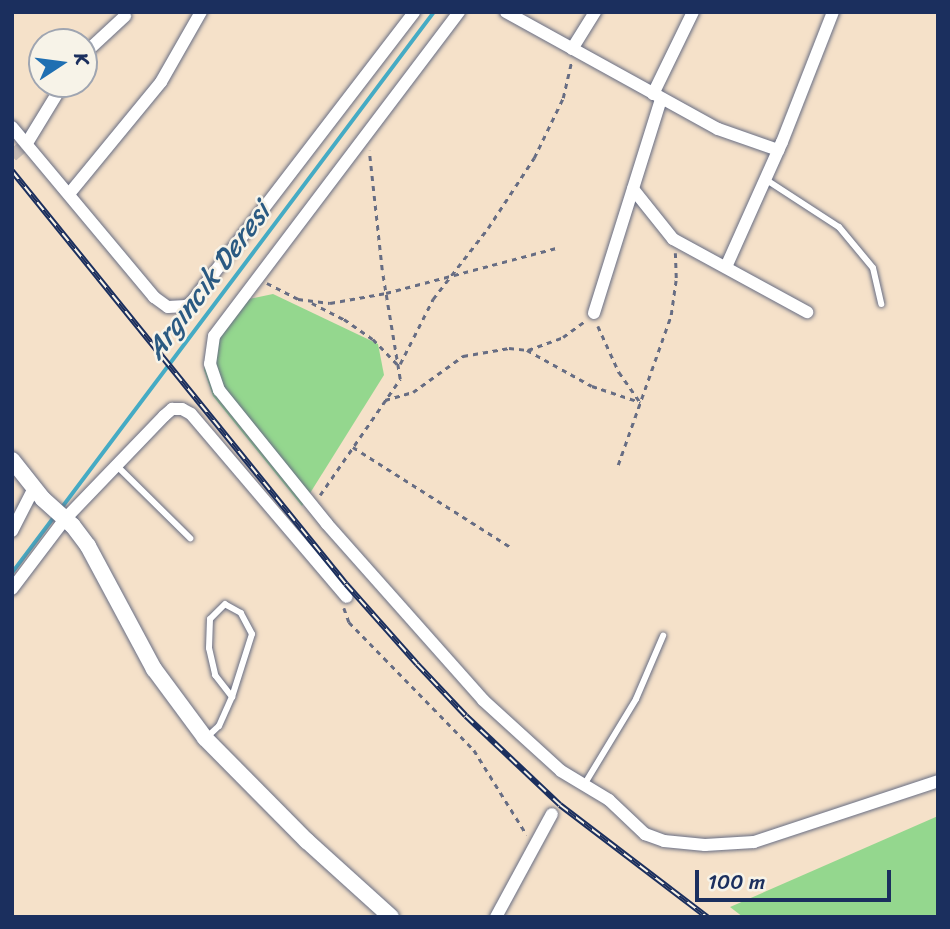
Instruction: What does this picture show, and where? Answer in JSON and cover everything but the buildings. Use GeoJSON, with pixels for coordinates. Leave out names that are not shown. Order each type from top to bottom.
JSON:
{"type":"FeatureCollection","features":[{"type":"Feature","properties":{"kind":"street"},"geometry":{"type":"LineString","coordinates":[[69,194],[161,82],[201,12]]}},
{"type":"Feature","properties":{"kind":"street"},"geometry":{"type":"LineString","coordinates":[[12,127],[158,301],[174,307],[191,303],[414,12]]}},
{"type":"Feature","properties":{"kind":"street"},"geometry":{"type":"LineString","coordinates":[[459,12],[214,337],[210,355],[212,373],[225,397],[312,506],[483,699],[561,771],[609,800],[645,834],[676,843],[722,845],[770,838],[938,781]]}},
{"type":"Feature","properties":{"kind":"street"},"geometry":{"type":"LineString","coordinates":[[506,12],[718,129],[778,150]]}},
{"type":"Feature","properties":{"kind":"street"},"geometry":{"type":"LineString","coordinates":[[572,49],[595,12]]}},
{"type":"Feature","properties":{"kind":"street"},"geometry":{"type":"LineString","coordinates":[[594,313],[633,189],[657,96],[693,12]]}},
{"type":"Feature","properties":{"kind":"street"},"geometry":{"type":"LineString","coordinates":[[726,267],[778,150],[833,12]]}},
{"type":"Feature","properties":{"kind":"street"},"geometry":{"type":"LineString","coordinates":[[98,41],[125,16]]}},
{"type":"Feature","properties":{"kind":"street"},"geometry":{"type":"LineString","coordinates":[[27,142],[54,98]]}},
{"type":"Feature","properties":{"kind":"street"},"geometry":{"type":"LineString","coordinates":[[633,189],[673,239],[807,312]]}},
{"type":"Feature","properties":{"kind":"street"},"geometry":{"type":"LineString","coordinates":[[12,589],[63,518],[172,409],[182,409],[191,414],[346,597]]}},
{"type":"Feature","properties":{"kind":"street"},"geometry":{"type":"LineString","coordinates":[[12,460],[38,494],[88,546],[154,669],[205,738],[384,915]]}},
{"type":"Feature","properties":{"kind":"street"},"geometry":{"type":"LineString","coordinates":[[13,530],[38,494]]}},
{"type":"Feature","properties":{"kind":"street"},"geometry":{"type":"LineString","coordinates":[[496,917],[552,814]]}},
{"type":"Feature","properties":{"kind":"lane"},"geometry":{"type":"LineString","coordinates":[[765,179],[839,227],[873,268],[881,304]]}},
{"type":"Feature","properties":{"kind":"lane"},"geometry":{"type":"LineString","coordinates":[[117,466],[190,538]]}},
{"type":"Feature","properties":{"kind":"lane"},"geometry":{"type":"LineString","coordinates":[[205,738],[219,726],[232,697],[252,634],[241,612],[225,604],[210,618],[209,648],[215,676],[232,697]]}},
{"type":"Feature","properties":{"kind":"lane"},"geometry":{"type":"LineString","coordinates":[[584,785],[636,699],[663,636]]}},
{"type":"Feature","properties":{"kind":"path"},"geometry":{"type":"LineString","coordinates":[[398,366],[422,315],[488,228],[534,158],[563,98],[572,49]]}},
{"type":"Feature","properties":{"kind":"path"},"geometry":{"type":"LineString","coordinates":[[312,506],[400,379],[386,293],[368,132]]}},
{"type":"Feature","properties":{"kind":"path"},"geometry":{"type":"LineString","coordinates":[[618,465],[671,315],[676,278],[673,239]]}},
{"type":"Feature","properties":{"kind":"path"},"geometry":{"type":"LineString","coordinates":[[309,302],[330,303],[386,293],[556,248]]}},
{"type":"Feature","properties":{"kind":"path"},"geometry":{"type":"LineString","coordinates":[[259,278],[344,319],[373,339],[398,366]]}},
{"type":"Feature","properties":{"kind":"path"},"geometry":{"type":"LineString","coordinates":[[527,350],[564,337],[594,313],[610,356],[640,402]]}},
{"type":"Feature","properties":{"kind":"path"},"geometry":{"type":"LineString","coordinates":[[385,400],[413,392],[454,361],[472,353],[509,348],[527,350],[592,386],[640,402]]}},
{"type":"Feature","properties":{"kind":"path"},"geometry":{"type":"LineString","coordinates":[[354,447],[512,548]]}},
{"type":"Feature","properties":{"kind":"path"},"geometry":{"type":"LineString","coordinates":[[346,597],[344,611],[349,622],[474,750],[535,846]]}},
{"type":"Feature","properties":{"kind":"green space"},"geometry":{"type":"Polygon","coordinates":[[[273,294],[378,344],[384,375],[302,506],[213,396],[204,370],[208,350],[249,299],[273,294]]]}},
{"type":"Feature","properties":{"kind":"green space"},"geometry":{"type":"Polygon","coordinates":[[[938,816],[938,917],[743,917],[730,907],[938,816]]]}},
{"type":"Feature","properties":{"kind":"waterway","name":"Argıncık Deresi"},"geometry":{"type":"LineString","coordinates":[[60,510],[434,12]]}},
{"type":"Feature","properties":{"kind":"waterway","name":"Argıncık Deresi"},"geometry":{"type":"LineString","coordinates":[[12,573],[55,516]]}},
{"type":"Feature","properties":{"kind":"tunnel"},"geometry":{"type":"LineString","coordinates":[[12,156],[27,143]]}},
{"type":"Feature","properties":{"kind":"railway"},"geometry":{"type":"LineString","coordinates":[[12,171],[346,584],[417,664],[466,716],[560,805],[707,917]]}}]}
